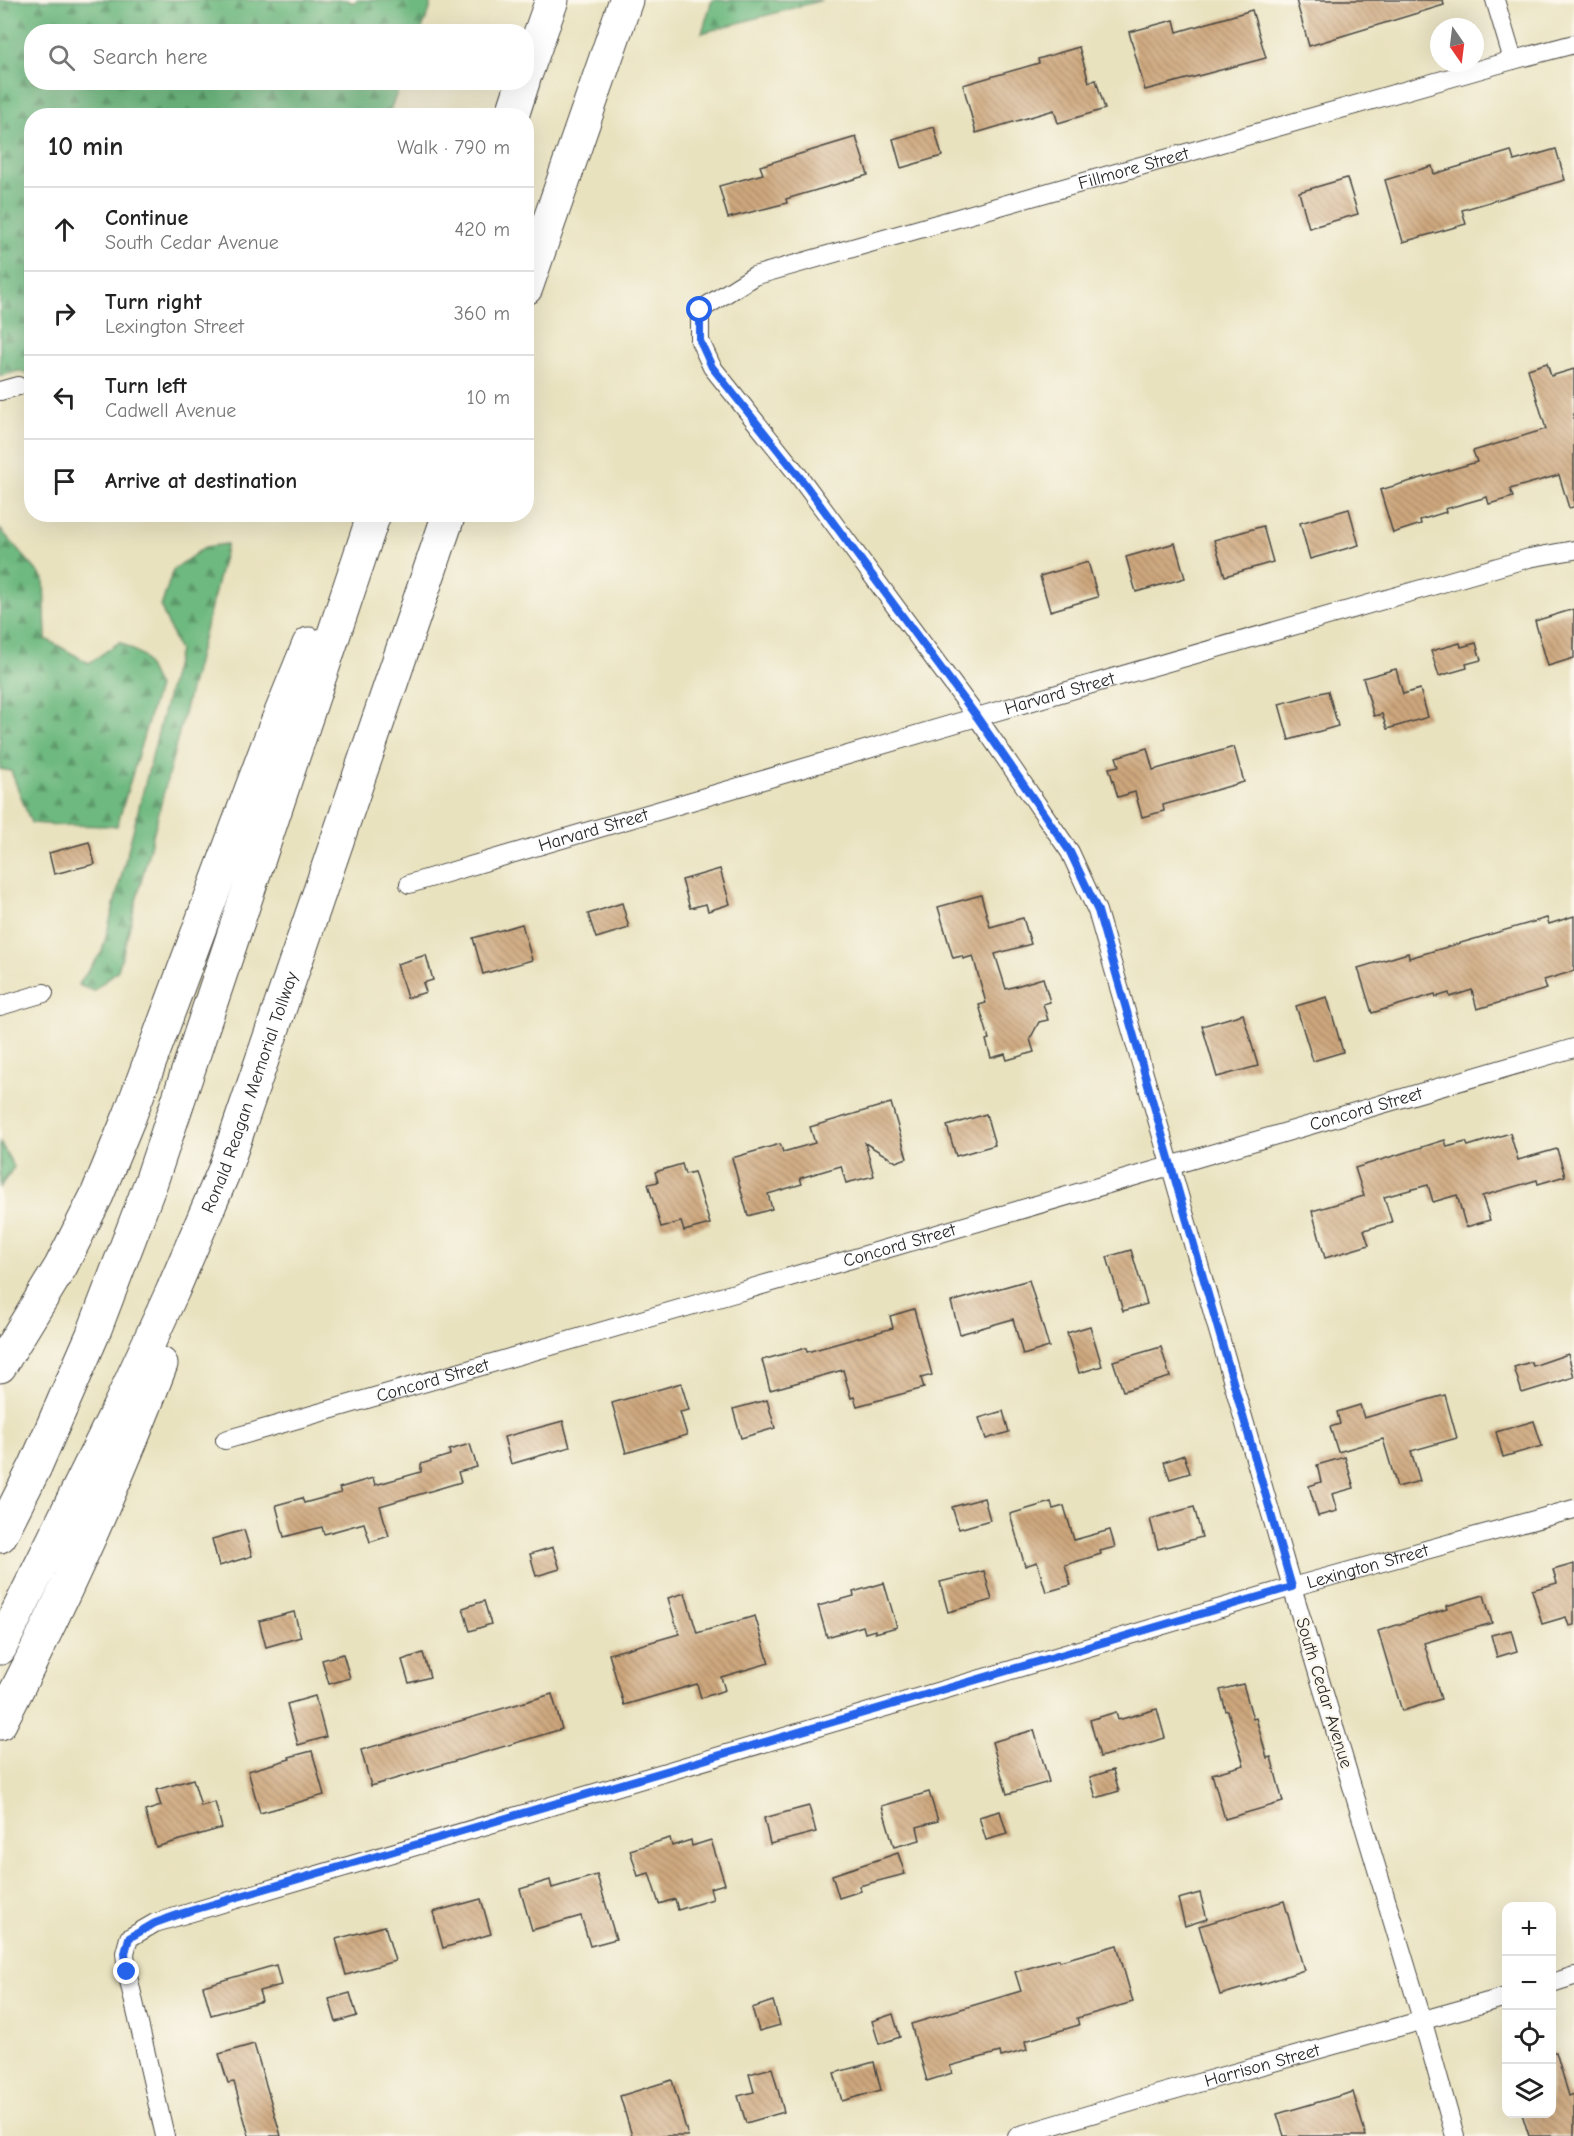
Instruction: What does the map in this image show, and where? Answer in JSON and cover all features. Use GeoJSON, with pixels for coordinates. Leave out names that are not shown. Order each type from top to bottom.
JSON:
{"type":"FeatureCollection","features":[{"type":"Feature","properties":{"kind":"highway"},"geometry":{"type":"LineString","coordinates":[[534,51],[552,0]]}},
{"type":"Feature","properties":{"kind":"highway"},"geometry":{"type":"LineString","coordinates":[[534,265],[626,0]]}},
{"type":"Feature","properties":{"kind":"highway"},"geometry":{"type":"LineString","coordinates":[[515,108],[520,90]]}},
{"type":"Feature","properties":{"kind":"highway"},"geometry":{"type":"LineString","coordinates":[[0,1366],[61,1266],[97,1195],[130,1115],[267,747],[359,522]]}},
{"type":"Feature","properties":{"kind":"highway"},"geometry":{"type":"LineString","coordinates":[[0,1536],[35,1467],[89,1345],[151,1182],[371,522]]}},
{"type":"Feature","properties":{"kind":"highway","name":"Ronald Reagan Memorial Tollway"},"geometry":{"type":"LineString","coordinates":[[0,1648],[120,1405],[224,1172],[446,522]]}},
{"type":"Feature","properties":{"kind":"highway"},"geometry":{"type":"LineString","coordinates":[[0,1723],[35,1655],[97,1523],[133,1439],[167,1348],[224,1172]]}},
{"type":"Feature","properties":{"kind":"street"},"geometry":{"type":"LineString","coordinates":[[1495,0],[1513,60]]}},
{"type":"Feature","properties":{"kind":"street","name":"Fillmore Street"},"geometry":{"type":"LineString","coordinates":[[700,310],[754,276],[1574,44]]}},
{"type":"Feature","properties":{"kind":"street","name":"South Cedar Avenue"},"geometry":{"type":"LineString","coordinates":[[700,310],[700,341],[712,367],[798,475],[977,717],[1070,852],[1098,911],[1292,1587],[1455,2136]]}},
{"type":"Feature","properties":{"kind":"street","name":"Harvard Street"},"geometry":{"type":"LineString","coordinates":[[409,884],[1529,558],[1574,550]]}},
{"type":"Feature","properties":{"kind":"street"},"geometry":{"type":"LineString","coordinates":[[0,1006],[44,993]]}},
{"type":"Feature","properties":{"kind":"street","name":"Concord Street"},"geometry":{"type":"LineString","coordinates":[[225,1440],[1574,1048]]}},
{"type":"Feature","properties":{"kind":"street","name":"Lexington Street"},"geometry":{"type":"LineString","coordinates":[[165,2136],[127,1972],[125,1953],[129,1938],[155,1923],[1292,1587],[1574,1509]]}},
{"type":"Feature","properties":{"kind":"street"},"geometry":{"type":"LineString","coordinates":[[1556,1981],[1574,1976]]}},
{"type":"Feature","properties":{"kind":"street","name":"Harrison Street"},"geometry":{"type":"LineString","coordinates":[[1025,2135],[1502,1997]]}},
{"type":"Feature","properties":{"kind":"green space"},"geometry":{"type":"Polygon","coordinates":[[[0,0],[347,0],[353,3],[357,0],[430,0],[430,9],[424,24],[24,24],[24,90],[398,90],[391,108],[24,108],[24,373],[18,371],[0,376],[0,0]]]}},
{"type":"Feature","properties":{"kind":"green space"},"geometry":{"type":"Polygon","coordinates":[[[712,0],[822,0],[702,33],[712,0]]]}},
{"type":"Feature","properties":{"kind":"green space"},"geometry":{"type":"Polygon","coordinates":[[[0,529],[44,579],[46,639],[89,663],[120,642],[143,656],[158,687],[117,826],[31,823],[11,771],[0,769],[0,529]]]}},
{"type":"Feature","properties":{"kind":"green space"},"geometry":{"type":"Polygon","coordinates":[[[227,544],[118,970],[93,991],[78,985],[102,952],[179,651],[161,607],[173,570],[205,547],[227,544]]]}},
{"type":"Feature","properties":{"kind":"green space"},"geometry":{"type":"Polygon","coordinates":[[[0,1142],[14,1167],[0,1187],[0,1142]]]}},
{"type":"Feature","properties":{"kind":"building"},"geometry":{"type":"Polygon","coordinates":[[[1296,0],[1443,0],[1444,5],[1309,46],[1296,0]]]}},
{"type":"Feature","properties":{"kind":"building"},"geometry":{"type":"Polygon","coordinates":[[[1252,10],[1266,58],[1145,90],[1129,32],[1174,20],[1177,32],[1252,10]]]}},
{"type":"Feature","properties":{"kind":"building"},"geometry":{"type":"Polygon","coordinates":[[[1079,47],[1089,82],[1096,80],[1105,109],[1058,123],[1054,110],[976,133],[963,85],[1039,63],[1038,59],[1079,47]]]}},
{"type":"Feature","properties":{"kind":"building"},"geometry":{"type":"Polygon","coordinates":[[[934,127],[942,156],[901,168],[893,139],[934,127]]]}},
{"type":"Feature","properties":{"kind":"building"},"geometry":{"type":"Polygon","coordinates":[[[856,137],[868,175],[786,199],[787,203],[728,218],[719,186],[763,174],[760,166],[856,137]]]}},
{"type":"Feature","properties":{"kind":"building"},"geometry":{"type":"Polygon","coordinates":[[[1556,149],[1565,180],[1462,210],[1466,224],[1403,242],[1385,180],[1432,166],[1434,174],[1511,151],[1514,161],[1556,149]]]}},
{"type":"Feature","properties":{"kind":"building"},"geometry":{"type":"Polygon","coordinates":[[[1347,178],[1358,214],[1309,228],[1299,192],[1347,178]]]}},
{"type":"Feature","properties":{"kind":"building"},"geometry":{"type":"Polygon","coordinates":[[[1547,363],[1551,376],[1574,369],[1574,507],[1569,508],[1559,475],[1510,489],[1513,497],[1489,504],[1487,497],[1445,509],[1446,512],[1420,520],[1421,524],[1393,533],[1380,490],[1477,462],[1473,451],[1546,429],[1528,369],[1547,363]]]}},
{"type":"Feature","properties":{"kind":"building"},"geometry":{"type":"Polygon","coordinates":[[[1349,509],[1359,545],[1310,559],[1300,523],[1349,509]]]}},
{"type":"Feature","properties":{"kind":"building"},"geometry":{"type":"Polygon","coordinates":[[[1263,526],[1273,562],[1225,576],[1214,540],[1263,526]]]}},
{"type":"Feature","properties":{"kind":"building"},"geometry":{"type":"Polygon","coordinates":[[[1175,543],[1185,578],[1136,592],[1126,557],[1175,543]]]}},
{"type":"Feature","properties":{"kind":"building"},"geometry":{"type":"Polygon","coordinates":[[[1088,562],[1098,597],[1050,611],[1040,576],[1088,562]]]}},
{"type":"Feature","properties":{"kind":"building"},"geometry":{"type":"Polygon","coordinates":[[[1574,609],[1574,658],[1548,666],[1535,621],[1574,609]]]}},
{"type":"Feature","properties":{"kind":"building"},"geometry":{"type":"Polygon","coordinates":[[[1460,643],[1461,647],[1476,643],[1481,660],[1466,664],[1467,668],[1439,676],[1431,651],[1460,643]]]}},
{"type":"Feature","properties":{"kind":"building"},"geometry":{"type":"Polygon","coordinates":[[[1396,669],[1403,694],[1420,689],[1428,717],[1387,729],[1382,714],[1374,716],[1363,678],[1396,669]]]}},
{"type":"Feature","properties":{"kind":"building"},"geometry":{"type":"Polygon","coordinates":[[[1328,691],[1338,726],[1289,740],[1279,704],[1328,691]]]}},
{"type":"Feature","properties":{"kind":"building"},"geometry":{"type":"Polygon","coordinates":[[[1234,747],[1244,782],[1163,805],[1164,811],[1142,817],[1135,792],[1118,797],[1109,768],[1119,766],[1116,757],[1147,748],[1153,770],[1234,747]]]}},
{"type":"Feature","properties":{"kind":"building"},"geometry":{"type":"Polygon","coordinates":[[[89,842],[95,864],[54,874],[49,853],[89,842]]]}},
{"type":"Feature","properties":{"kind":"building"},"geometry":{"type":"Polygon","coordinates":[[[720,869],[730,904],[708,911],[706,904],[690,908],[682,880],[720,869]]]}},
{"type":"Feature","properties":{"kind":"building"},"geometry":{"type":"Polygon","coordinates":[[[981,895],[990,927],[1023,918],[1031,944],[995,954],[1006,989],[1043,978],[1050,1002],[1043,1004],[1048,1020],[1039,1022],[1030,1039],[1034,1052],[1007,1060],[1005,1054],[991,1058],[986,1040],[989,1039],[979,1005],[986,1003],[973,956],[963,959],[962,956],[953,958],[938,907],[981,895]]]}},
{"type":"Feature","properties":{"kind":"building"},"geometry":{"type":"Polygon","coordinates":[[[622,903],[629,928],[596,938],[588,914],[622,903]]]}},
{"type":"Feature","properties":{"kind":"building"},"geometry":{"type":"Polygon","coordinates":[[[1574,916],[1574,971],[1544,980],[1547,989],[1477,1009],[1472,990],[1450,997],[1449,993],[1436,997],[1435,994],[1372,1013],[1358,968],[1408,953],[1409,958],[1547,918],[1549,924],[1574,916]]]}},
{"type":"Feature","properties":{"kind":"building"},"geometry":{"type":"Polygon","coordinates":[[[522,924],[532,960],[483,974],[473,938],[522,924]]]}},
{"type":"Feature","properties":{"kind":"building"},"geometry":{"type":"Polygon","coordinates":[[[426,955],[433,980],[423,983],[426,992],[407,998],[397,964],[426,955]]]}},
{"type":"Feature","properties":{"kind":"building"},"geometry":{"type":"Polygon","coordinates":[[[1327,997],[1343,1052],[1313,1061],[1296,1006],[1327,997]]]}},
{"type":"Feature","properties":{"kind":"building"},"geometry":{"type":"Polygon","coordinates":[[[1243,1014],[1258,1066],[1217,1077],[1202,1026],[1243,1014]]]}},
{"type":"Feature","properties":{"kind":"building"},"geometry":{"type":"Polygon","coordinates":[[[891,1103],[907,1158],[896,1162],[865,1143],[874,1176],[846,1183],[841,1166],[800,1178],[802,1184],[768,1194],[772,1209],[748,1216],[732,1158],[780,1144],[783,1152],[815,1143],[810,1127],[891,1103]]]}},
{"type":"Feature","properties":{"kind":"building"},"geometry":{"type":"Polygon","coordinates":[[[986,1114],[995,1145],[956,1156],[947,1126],[986,1114]]]}},
{"type":"Feature","properties":{"kind":"building"},"geometry":{"type":"Polygon","coordinates":[[[1510,1133],[1518,1160],[1557,1149],[1565,1176],[1538,1184],[1537,1180],[1482,1196],[1490,1220],[1466,1227],[1457,1195],[1433,1202],[1428,1185],[1384,1197],[1392,1222],[1364,1230],[1369,1245],[1325,1258],[1312,1211],[1364,1196],[1355,1168],[1445,1140],[1447,1147],[1466,1142],[1468,1146],[1510,1133]]]}},
{"type":"Feature","properties":{"kind":"building"},"geometry":{"type":"Polygon","coordinates":[[[682,1164],[685,1174],[694,1172],[710,1224],[684,1231],[681,1222],[661,1227],[648,1184],[658,1182],[655,1172],[682,1164]]]}},
{"type":"Feature","properties":{"kind":"building"},"geometry":{"type":"Polygon","coordinates":[[[1131,1250],[1147,1304],[1123,1311],[1107,1257],[1131,1250]]]}},
{"type":"Feature","properties":{"kind":"building"},"geometry":{"type":"Polygon","coordinates":[[[1029,1280],[1049,1347],[1023,1355],[1013,1319],[960,1334],[951,1302],[1029,1280]]]}},
{"type":"Feature","properties":{"kind":"building"},"geometry":{"type":"Polygon","coordinates":[[[914,1309],[932,1375],[921,1378],[924,1388],[857,1406],[854,1397],[851,1398],[843,1370],[770,1390],[762,1360],[806,1348],[807,1352],[893,1328],[890,1316],[914,1309]]]}},
{"type":"Feature","properties":{"kind":"building"},"geometry":{"type":"Polygon","coordinates":[[[1090,1326],[1102,1366],[1079,1373],[1067,1333],[1090,1326]]]}},
{"type":"Feature","properties":{"kind":"building"},"geometry":{"type":"Polygon","coordinates":[[[1161,1347],[1170,1377],[1123,1391],[1113,1361],[1161,1347]]]}},
{"type":"Feature","properties":{"kind":"building"},"geometry":{"type":"Polygon","coordinates":[[[1568,1354],[1574,1377],[1522,1393],[1514,1367],[1531,1362],[1533,1366],[1568,1354]]]}},
{"type":"Feature","properties":{"kind":"building"},"geometry":{"type":"Polygon","coordinates":[[[681,1383],[689,1410],[680,1412],[687,1435],[626,1453],[612,1403],[681,1383]]]}},
{"type":"Feature","properties":{"kind":"building"},"geometry":{"type":"Polygon","coordinates":[[[1445,1395],[1457,1438],[1411,1451],[1420,1481],[1397,1487],[1383,1439],[1338,1452],[1330,1427],[1340,1424],[1337,1412],[1360,1405],[1364,1418],[1445,1395]]]}},
{"type":"Feature","properties":{"kind":"building"},"geometry":{"type":"Polygon","coordinates":[[[767,1400],[775,1428],[741,1438],[733,1409],[767,1400]]]}},
{"type":"Feature","properties":{"kind":"building"},"geometry":{"type":"Polygon","coordinates":[[[1003,1411],[1009,1432],[986,1439],[979,1418],[1003,1411]]]}},
{"type":"Feature","properties":{"kind":"building"},"geometry":{"type":"Polygon","coordinates":[[[563,1421],[570,1447],[511,1464],[504,1437],[563,1421]]]}},
{"type":"Feature","properties":{"kind":"building"},"geometry":{"type":"Polygon","coordinates":[[[1534,1421],[1542,1446],[1503,1457],[1496,1432],[1534,1421]]]}},
{"type":"Feature","properties":{"kind":"building"},"geometry":{"type":"Polygon","coordinates":[[[470,1444],[477,1467],[458,1472],[461,1482],[380,1506],[389,1536],[370,1542],[364,1523],[324,1534],[322,1527],[284,1537],[276,1505],[302,1498],[304,1503],[341,1493],[339,1488],[373,1478],[375,1485],[421,1472],[421,1464],[450,1455],[449,1450],[470,1444]]]}},
{"type":"Feature","properties":{"kind":"building"},"geometry":{"type":"Polygon","coordinates":[[[1184,1455],[1190,1473],[1170,1479],[1164,1462],[1184,1455]]]}},
{"type":"Feature","properties":{"kind":"building"},"geometry":{"type":"Polygon","coordinates":[[[1345,1457],[1354,1488],[1332,1494],[1337,1511],[1318,1516],[1309,1486],[1321,1482],[1317,1465],[1345,1457]]]}},
{"type":"Feature","properties":{"kind":"building"},"geometry":{"type":"Polygon","coordinates":[[[984,1498],[990,1520],[959,1529],[952,1507],[984,1498]]]}},
{"type":"Feature","properties":{"kind":"building"},"geometry":{"type":"Polygon","coordinates":[[[1051,1502],[1053,1509],[1064,1506],[1074,1540],[1110,1530],[1115,1547],[1100,1551],[1101,1554],[1065,1565],[1071,1585],[1046,1592],[1037,1562],[1025,1566],[1010,1514],[1051,1502]]]}},
{"type":"Feature","properties":{"kind":"building"},"geometry":{"type":"Polygon","coordinates":[[[1194,1507],[1202,1537],[1158,1549],[1150,1519],[1194,1507]]]}},
{"type":"Feature","properties":{"kind":"building"},"geometry":{"type":"Polygon","coordinates":[[[244,1530],[252,1556],[219,1566],[212,1539],[244,1530]]]}},
{"type":"Feature","properties":{"kind":"building"},"geometry":{"type":"Polygon","coordinates":[[[553,1547],[560,1569],[536,1576],[530,1554],[553,1547]]]}},
{"type":"Feature","properties":{"kind":"building"},"geometry":{"type":"Polygon","coordinates":[[[1574,1564],[1574,1625],[1569,1626],[1566,1617],[1542,1624],[1532,1590],[1557,1583],[1553,1570],[1574,1564]]]}},
{"type":"Feature","properties":{"kind":"building"},"geometry":{"type":"Polygon","coordinates":[[[984,1571],[992,1600],[948,1612],[940,1582],[984,1571]]]}},
{"type":"Feature","properties":{"kind":"building"},"geometry":{"type":"Polygon","coordinates":[[[884,1583],[897,1627],[875,1633],[875,1630],[865,1633],[863,1626],[827,1637],[818,1606],[854,1596],[853,1592],[884,1583]]]}},
{"type":"Feature","properties":{"kind":"building"},"geometry":{"type":"Polygon","coordinates":[[[685,1593],[697,1633],[755,1616],[769,1663],[721,1677],[725,1690],[701,1698],[697,1684],[624,1705],[609,1654],[679,1634],[668,1598],[685,1593]]]}},
{"type":"Feature","properties":{"kind":"building"},"geometry":{"type":"Polygon","coordinates":[[[1484,1595],[1492,1623],[1424,1643],[1441,1699],[1402,1711],[1378,1631],[1447,1609],[1446,1606],[1484,1595]]]}},
{"type":"Feature","properties":{"kind":"building"},"geometry":{"type":"Polygon","coordinates":[[[484,1601],[491,1624],[470,1631],[463,1608],[484,1601]]]}},
{"type":"Feature","properties":{"kind":"building"},"geometry":{"type":"Polygon","coordinates":[[[294,1612],[301,1637],[266,1647],[259,1621],[294,1612]]]}},
{"type":"Feature","properties":{"kind":"building"},"geometry":{"type":"Polygon","coordinates":[[[1511,1630],[1517,1651],[1497,1657],[1491,1635],[1511,1630]]]}},
{"type":"Feature","properties":{"kind":"building"},"geometry":{"type":"Polygon","coordinates":[[[423,1653],[430,1677],[409,1683],[402,1660],[423,1653]]]}},
{"type":"Feature","properties":{"kind":"building"},"geometry":{"type":"Polygon","coordinates":[[[343,1654],[350,1678],[329,1684],[322,1660],[343,1654]]]}},
{"type":"Feature","properties":{"kind":"building"},"geometry":{"type":"Polygon","coordinates":[[[1243,1684],[1253,1719],[1256,1718],[1267,1758],[1271,1757],[1283,1802],[1225,1819],[1212,1774],[1244,1765],[1220,1690],[1243,1684]]]}},
{"type":"Feature","properties":{"kind":"building"},"geometry":{"type":"Polygon","coordinates":[[[552,1694],[562,1729],[371,1786],[361,1750],[552,1694]]]}},
{"type":"Feature","properties":{"kind":"building"},"geometry":{"type":"Polygon","coordinates":[[[315,1696],[326,1737],[298,1745],[287,1704],[315,1696]]]}},
{"type":"Feature","properties":{"kind":"building"},"geometry":{"type":"Polygon","coordinates":[[[1157,1709],[1165,1738],[1100,1757],[1090,1720],[1116,1712],[1118,1720],[1157,1709]]]}},
{"type":"Feature","properties":{"kind":"building"},"geometry":{"type":"Polygon","coordinates":[[[1034,1730],[1049,1782],[1007,1794],[992,1742],[1034,1730]]]}},
{"type":"Feature","properties":{"kind":"building"},"geometry":{"type":"Polygon","coordinates":[[[312,1751],[324,1795],[260,1813],[248,1771],[312,1751]]]}},
{"type":"Feature","properties":{"kind":"building"},"geometry":{"type":"Polygon","coordinates":[[[1113,1770],[1119,1791],[1096,1798],[1090,1777],[1113,1770]]]}},
{"type":"Feature","properties":{"kind":"building"},"geometry":{"type":"Polygon","coordinates":[[[193,1779],[201,1806],[215,1802],[222,1828],[156,1847],[145,1811],[161,1806],[156,1790],[193,1779]]]}},
{"type":"Feature","properties":{"kind":"building"},"geometry":{"type":"Polygon","coordinates":[[[929,1792],[938,1821],[917,1827],[920,1840],[894,1847],[882,1806],[929,1792]]]}},
{"type":"Feature","properties":{"kind":"building"},"geometry":{"type":"Polygon","coordinates":[[[809,1806],[816,1832],[770,1844],[764,1818],[809,1806]]]}},
{"type":"Feature","properties":{"kind":"building"},"geometry":{"type":"Polygon","coordinates":[[[1000,1811],[1007,1834],[986,1840],[979,1817],[1000,1811]]]}},
{"type":"Feature","properties":{"kind":"building"},"geometry":{"type":"Polygon","coordinates":[[[670,1838],[672,1846],[691,1840],[692,1846],[711,1840],[725,1884],[710,1888],[713,1899],[678,1910],[675,1899],[659,1904],[649,1873],[638,1876],[630,1850],[670,1838]]]}},
{"type":"Feature","properties":{"kind":"building"},"geometry":{"type":"Polygon","coordinates":[[[898,1853],[905,1874],[859,1886],[861,1891],[839,1898],[832,1875],[898,1853]]]}},
{"type":"Feature","properties":{"kind":"building"},"geometry":{"type":"Polygon","coordinates":[[[597,1875],[616,1939],[590,1946],[581,1916],[532,1930],[520,1889],[550,1880],[552,1888],[597,1875]]]}},
{"type":"Feature","properties":{"kind":"building"},"geometry":{"type":"Polygon","coordinates":[[[1200,1893],[1207,1919],[1185,1926],[1178,1899],[1200,1893]]]}},
{"type":"Feature","properties":{"kind":"building"},"geometry":{"type":"Polygon","coordinates":[[[481,1899],[491,1934],[443,1948],[433,1912],[481,1899]]]}},
{"type":"Feature","properties":{"kind":"building"},"geometry":{"type":"Polygon","coordinates":[[[1284,1901],[1304,1970],[1260,1985],[1260,1983],[1220,1995],[1199,1926],[1284,1901]]]}},
{"type":"Feature","properties":{"kind":"building"},"geometry":{"type":"Polygon","coordinates":[[[385,1926],[395,1961],[346,1975],[336,1939],[385,1926]]]}},
{"type":"Feature","properties":{"kind":"building"},"geometry":{"type":"Polygon","coordinates":[[[1117,1945],[1133,2002],[1077,2018],[1079,2025],[1025,2041],[1027,2050],[1001,2057],[1000,2052],[950,2066],[952,2073],[927,2081],[911,2024],[1021,1991],[1015,1972],[1117,1945]]]}},
{"type":"Feature","properties":{"kind":"building"},"geometry":{"type":"Polygon","coordinates":[[[276,1965],[281,1985],[259,1991],[262,2001],[211,2015],[203,1986],[276,1965]]]}},
{"type":"Feature","properties":{"kind":"building"},"geometry":{"type":"Polygon","coordinates":[[[350,1993],[357,2016],[336,2022],[329,1999],[350,1993]]]}},
{"type":"Feature","properties":{"kind":"building"},"geometry":{"type":"Polygon","coordinates":[[[773,2001],[780,2025],[759,2031],[752,2008],[773,2001]]]}},
{"type":"Feature","properties":{"kind":"building"},"geometry":{"type":"Polygon","coordinates":[[[893,2014],[900,2037],[879,2044],[872,2021],[893,2014]]]}},
{"type":"Feature","properties":{"kind":"building"},"geometry":{"type":"Polygon","coordinates":[[[254,2044],[281,2136],[249,2136],[234,2082],[228,2083],[219,2054],[254,2044]]]}},
{"type":"Feature","properties":{"kind":"building"},"geometry":{"type":"Polygon","coordinates":[[[1556,2052],[1569,2096],[1574,2094],[1574,2136],[1529,2136],[1523,2118],[1556,2118],[1556,2052]]]}},
{"type":"Feature","properties":{"kind":"building"},"geometry":{"type":"Polygon","coordinates":[[[874,2062],[881,2090],[842,2101],[834,2073],[874,2062]]]}},
{"type":"Feature","properties":{"kind":"building"},"geometry":{"type":"Polygon","coordinates":[[[772,2068],[784,2112],[746,2123],[738,2096],[754,2092],[749,2074],[772,2068]]]}},
{"type":"Feature","properties":{"kind":"building"},"geometry":{"type":"Polygon","coordinates":[[[672,2080],[688,2136],[632,2136],[620,2096],[672,2080]]]}},
{"type":"Feature","properties":{"kind":"building"},"geometry":{"type":"Polygon","coordinates":[[[1353,2092],[1366,2136],[1284,2136],[1277,2114],[1353,2092]]]}},
{"type":"Feature","properties":{"kind":"route"},"geometry":{"type":"LineString","coordinates":[[127,1972],[125,1953],[129,1938],[155,1923],[183,1913],[1292,1587],[1098,911],[1082,876],[1055,829],[977,717],[798,475],[712,367],[700,341],[700,310]]}}]}
